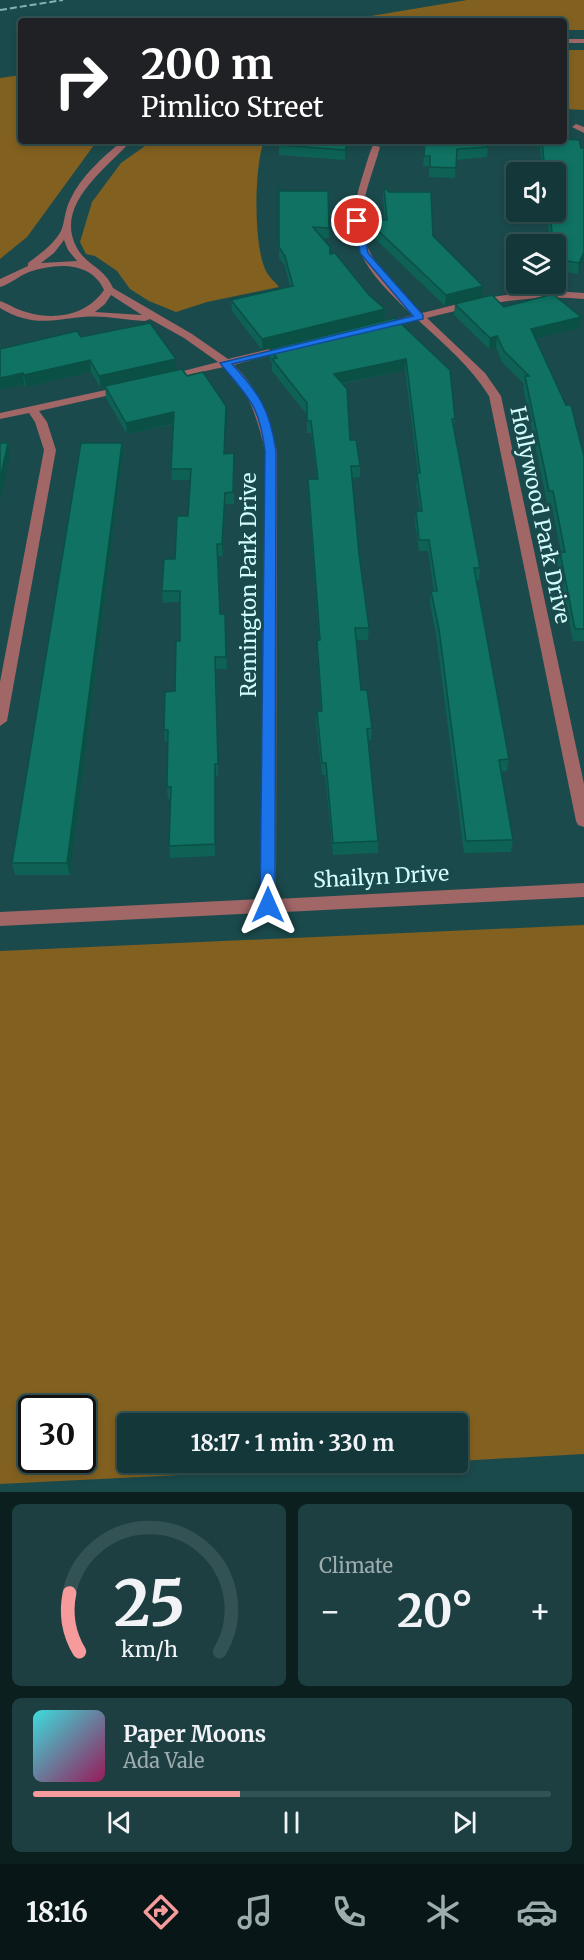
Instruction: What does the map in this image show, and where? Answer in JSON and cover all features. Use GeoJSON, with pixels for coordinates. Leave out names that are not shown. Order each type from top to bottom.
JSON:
{"type":"FeatureCollection","features":[{"type":"Feature","properties":{"kind":"street"},"geometry":{"type":"LineString","coordinates":[[567,41],[584,41]]}},
{"type":"Feature","properties":{"kind":"street"},"geometry":{"type":"LineString","coordinates":[[0,284],[50,251],[64,233],[67,218],[87,180],[124,144]]}},
{"type":"Feature","properties":{"kind":"street","name":"Hollywood Park Drive"},"geometry":{"type":"LineString","coordinates":[[376,147],[357,221],[359,240],[373,267],[420,317],[471,362],[485,378],[495,396],[584,821]]}},
{"type":"Feature","properties":{"kind":"street","name":"Remington Park Drive"},"geometry":{"type":"LineString","coordinates":[[64,233],[69,249],[88,268],[107,282],[109,290],[154,319],[178,328],[201,341],[225,363],[250,390],[267,421],[271,451],[268,905]]}},
{"type":"Feature","properties":{"kind":"street"},"geometry":{"type":"LineString","coordinates":[[27,268],[54,264],[88,268]]}},
{"type":"Feature","properties":{"kind":"street"},"geometry":{"type":"LineString","coordinates":[[79,314],[100,304],[109,290]]}},
{"type":"Feature","properties":{"kind":"street"},"geometry":{"type":"LineString","coordinates":[[374,328],[509,297],[538,294],[584,296]]}},
{"type":"Feature","properties":{"kind":"street"},"geometry":{"type":"LineString","coordinates":[[0,304],[24,316]]}},
{"type":"Feature","properties":{"kind":"street","name":"Remington Park Drive"},"geometry":{"type":"LineString","coordinates":[[0,318],[24,316],[61,318],[79,314],[154,319]]}},
{"type":"Feature","properties":{"kind":"street"},"geometry":{"type":"LineString","coordinates":[[159,380],[294,347]]}},
{"type":"Feature","properties":{"kind":"street"},"geometry":{"type":"LineString","coordinates":[[0,416],[138,386]]}},
{"type":"Feature","properties":{"kind":"street"},"geometry":{"type":"LineString","coordinates":[[0,721],[50,450],[41,422],[32,409]]}},
{"type":"Feature","properties":{"kind":"street","name":"Shailyn Drive"},"geometry":{"type":"LineString","coordinates":[[0,920],[584,890]]}},
{"type":"Feature","properties":{"kind":"shaded area"},"geometry":{"type":"Polygon","coordinates":[[[467,0],[584,0],[584,30],[567,30],[567,18],[359,18],[467,0]]]}},
{"type":"Feature","properties":{"kind":"shaded area"},"geometry":{"type":"Polygon","coordinates":[[[567,50],[584,50],[584,110],[567,109],[567,50]]]}},
{"type":"Feature","properties":{"kind":"shaded area"},"geometry":{"type":"Polygon","coordinates":[[[18,75],[18,144],[95,144],[27,237],[0,259],[0,78],[18,75]]]}},
{"type":"Feature","properties":{"kind":"shaded area"},"geometry":{"type":"Polygon","coordinates":[[[148,144],[263,144],[258,169],[257,228],[262,262],[267,273],[279,287],[207,302],[176,312],[149,301],[130,289],[117,271],[95,256],[86,254],[80,242],[92,202],[121,163],[148,144]]]}},
{"type":"Feature","properties":{"kind":"shaded area"},"geometry":{"type":"Polygon","coordinates":[[[584,925],[584,1454],[468,1460],[468,1413],[117,1413],[117,1473],[221,1473],[0,1484],[0,951],[584,925]]]}},
{"type":"Feature","properties":{"kind":"building"},"geometry":{"type":"Polygon","coordinates":[[[567,139],[579,140],[581,148],[584,148],[584,252],[579,263],[566,261],[566,234],[552,234],[551,222],[566,222],[566,162],[544,162],[542,144],[567,144],[567,139]]]}},
{"type":"Feature","properties":{"kind":"building"},"geometry":{"type":"Polygon","coordinates":[[[280,144],[347,144],[345,150],[280,144]]]}},
{"type":"Feature","properties":{"kind":"building"},"geometry":{"type":"Polygon","coordinates":[[[425,144],[486,144],[488,147],[457,149],[456,168],[430,167],[430,156],[424,156],[425,144]]]}},
{"type":"Feature","properties":{"kind":"building"},"geometry":{"type":"Polygon","coordinates":[[[384,187],[389,192],[431,192],[433,236],[483,286],[446,295],[367,220],[387,220],[384,187]]]}},
{"type":"Feature","properties":{"kind":"building"},"geometry":{"type":"Polygon","coordinates":[[[279,188],[281,191],[328,191],[329,228],[313,227],[330,247],[330,254],[335,253],[369,295],[385,309],[262,339],[231,300],[293,286],[285,256],[279,247],[279,188]]]}},
{"type":"Feature","properties":{"kind":"building"},"geometry":{"type":"Polygon","coordinates":[[[553,294],[581,317],[531,329],[566,405],[571,405],[584,457],[584,629],[575,629],[560,552],[565,552],[553,491],[549,491],[525,376],[529,376],[504,351],[497,336],[490,338],[455,304],[492,295],[504,307],[553,294]]]}},
{"type":"Feature","properties":{"kind":"building"},"geometry":{"type":"Polygon","coordinates":[[[395,318],[450,370],[455,419],[452,419],[480,568],[474,568],[509,759],[499,760],[513,840],[466,841],[439,629],[431,591],[437,591],[429,540],[419,540],[416,511],[422,511],[417,473],[420,473],[406,359],[334,374],[347,389],[350,440],[356,440],[360,466],[351,466],[369,628],[355,628],[361,690],[367,690],[372,728],[367,729],[378,841],[333,843],[326,763],[322,763],[317,711],[322,711],[317,640],[320,640],[308,479],[318,479],[311,421],[307,421],[307,403],[272,359],[277,358],[270,349],[395,318]]]}},
{"type":"Feature","properties":{"kind":"building"},"geometry":{"type":"Polygon","coordinates":[[[150,323],[176,359],[99,376],[90,360],[0,378],[0,349],[77,331],[81,337],[150,323]]]}},
{"type":"Feature","properties":{"kind":"building"},"geometry":{"type":"Polygon","coordinates":[[[182,369],[187,376],[203,372],[226,406],[224,454],[234,453],[233,492],[225,493],[222,544],[217,544],[220,614],[225,614],[226,657],[215,657],[218,764],[215,764],[215,844],[169,846],[171,787],[167,787],[168,730],[164,730],[165,692],[175,691],[176,641],[180,641],[180,591],[162,591],[164,559],[175,559],[177,516],[188,516],[191,469],[171,469],[174,412],[126,423],[105,386],[182,369]]]}},
{"type":"Feature","properties":{"kind":"building"},"geometry":{"type":"Polygon","coordinates":[[[0,443],[8,443],[0,479],[0,443]]]}},
{"type":"Feature","properties":{"kind":"building"},"geometry":{"type":"Polygon","coordinates":[[[81,443],[122,443],[67,863],[12,863],[81,443]]]}},
{"type":"Feature","properties":{"kind":"railway"},"geometry":{"type":"LineString","coordinates":[[0,10],[63,0]]}},
{"type":"Feature","properties":{"kind":"route"},"geometry":{"type":"LineString","coordinates":[[268,905],[271,451],[267,421],[250,390],[225,363],[420,317],[373,267],[359,240],[357,221]]}}]}
